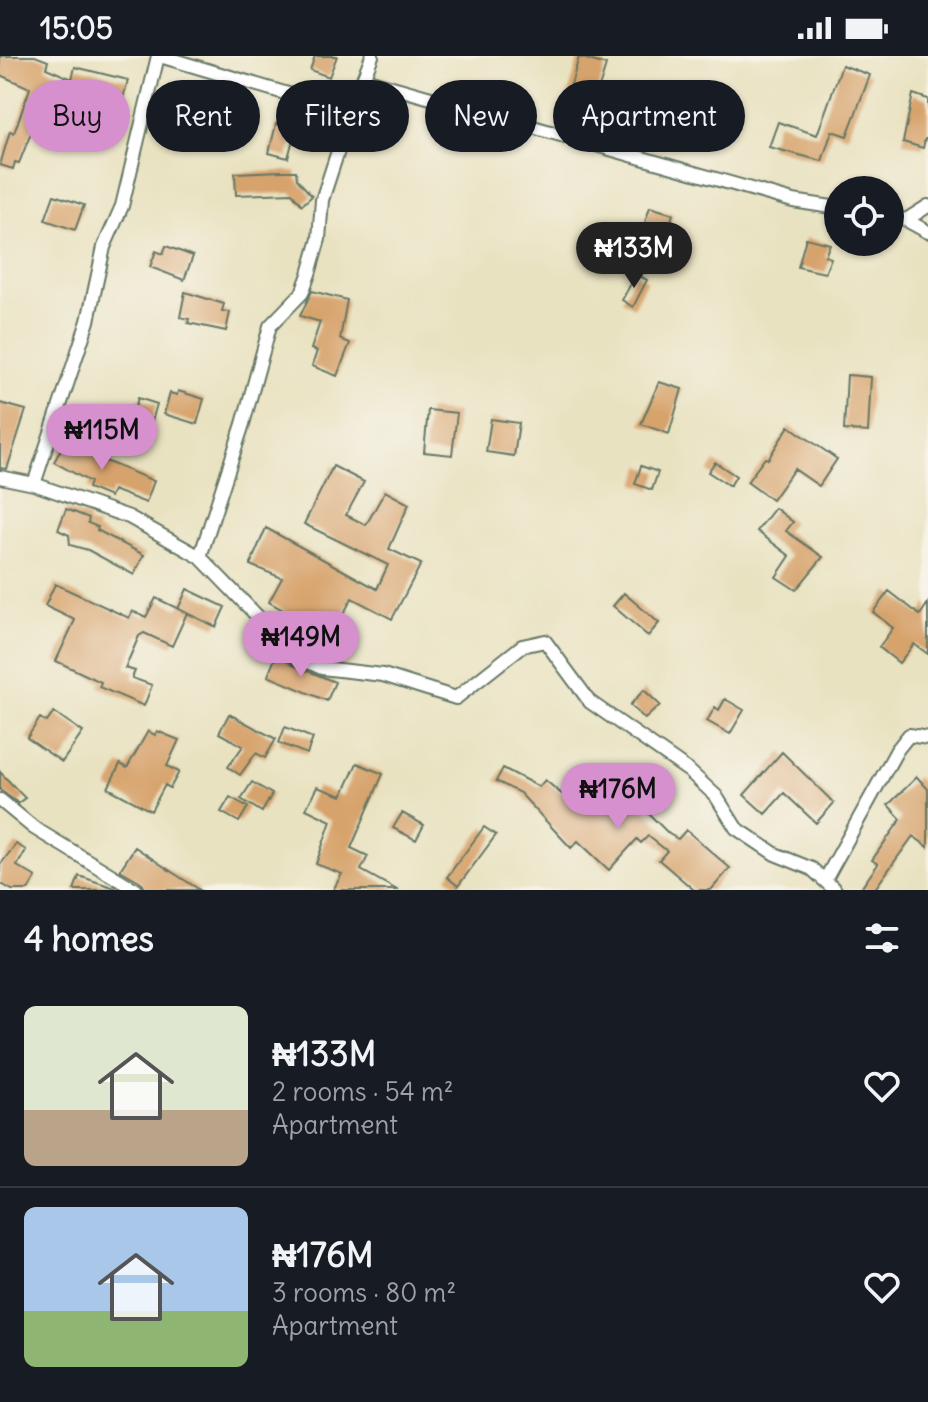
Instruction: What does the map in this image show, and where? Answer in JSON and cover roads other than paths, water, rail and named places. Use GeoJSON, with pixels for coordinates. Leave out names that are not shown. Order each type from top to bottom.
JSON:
{"type":"FeatureCollection","features":[{"type":"Feature","properties":{"kind":"street"},"geometry":{"type":"LineString","coordinates":[[34,484],[88,321],[104,247],[122,206],[159,56],[276,91]]}},
{"type":"Feature","properties":{"kind":"street"},"geometry":{"type":"LineString","coordinates":[[372,56],[364,79],[793,201],[824,206]]}},
{"type":"Feature","properties":{"kind":"street"},"geometry":{"type":"LineString","coordinates":[[200,557],[243,424],[270,326],[302,293],[309,274],[319,239],[322,200],[338,152]]}},
{"type":"Feature","properties":{"kind":"street"},"geometry":{"type":"LineString","coordinates":[[928,206],[906,220],[928,232]]}},
{"type":"Feature","properties":{"kind":"street"},"geometry":{"type":"LineString","coordinates":[[0,477],[34,484],[129,517],[200,557],[297,657],[322,668],[383,675],[456,698],[522,646],[545,641],[590,702],[689,771],[716,796],[736,828],[775,854],[812,869],[835,890]]}},
{"type":"Feature","properties":{"kind":"street"},"geometry":{"type":"LineString","coordinates":[[825,880],[897,750],[909,735],[928,738]]}},
{"type":"Feature","properties":{"kind":"street"},"geometry":{"type":"LineString","coordinates":[[0,800],[34,828],[136,890]]}}]}
